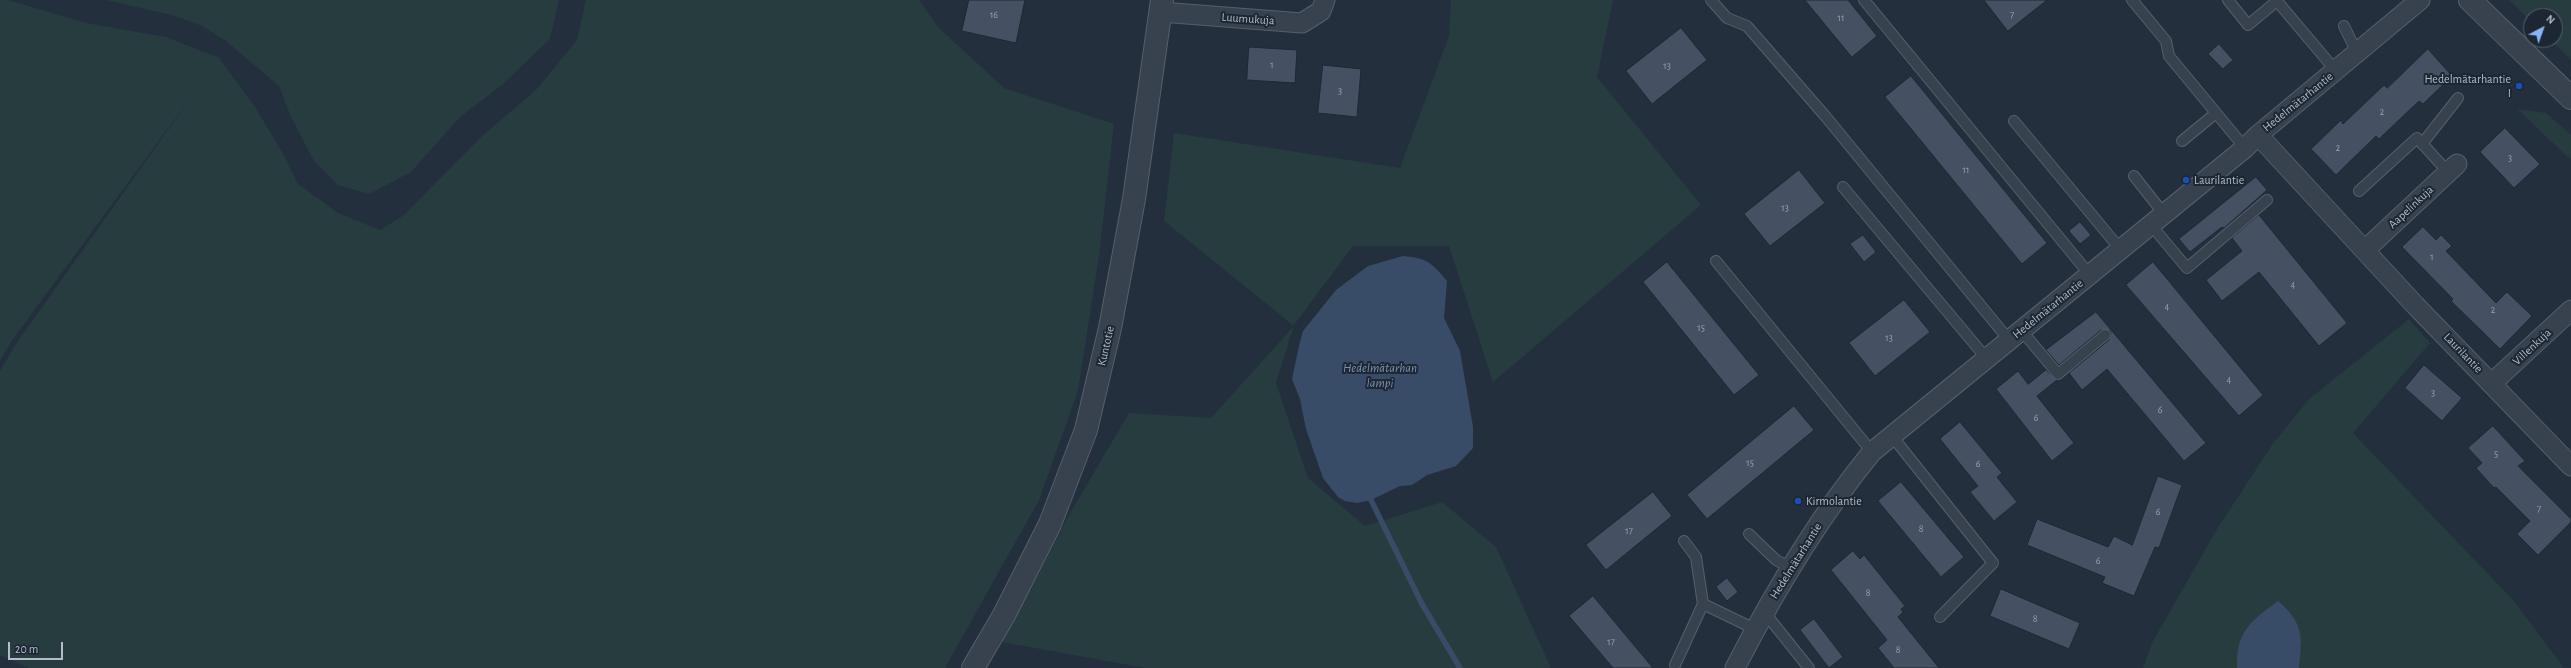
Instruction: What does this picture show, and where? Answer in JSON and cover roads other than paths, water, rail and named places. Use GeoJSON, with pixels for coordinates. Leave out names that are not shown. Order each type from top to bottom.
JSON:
{"type":"FeatureCollection","features":[{"type":"Feature","properties":{"kind":"street","name":"Luumukuja"},"geometry":{"type":"LineString","coordinates":[[1161,6],[1302,23],[1321,11],[1325,0]]}},
{"type":"Feature","properties":{"kind":"street","name":"Hedelmätarhantie"},"geometry":{"type":"LineString","coordinates":[[1735,668],[1791,568],[1838,496],[1872,452],[2158,220],[2420,0]]}},
{"type":"Feature","properties":{"kind":"street"},"geometry":{"type":"LineString","coordinates":[[2470,0],[2571,98]]}},
{"type":"Feature","properties":{"kind":"street","name":"Kuntotie"},"geometry":{"type":"LineString","coordinates":[[973,668],[1004,615],[1050,524],[1086,430],[1110,328],[1134,199],[1161,6]]}},
{"type":"Feature","properties":{"kind":"street","name":"Laurilantie"},"geometry":{"type":"LineString","coordinates":[[2258,135],[2365,250],[2571,466]]}},
{"type":"Feature","properties":{"kind":"street","name":"Aapelinkuja"},"geometry":{"type":"LineString","coordinates":[[2365,250],[2453,168]]}},
{"type":"Feature","properties":{"kind":"street","name":"Villenkuja"},"geometry":{"type":"LineString","coordinates":[[2492,383],[2571,310]]}},
{"type":"Feature","properties":{"kind":"lane"},"geometry":{"type":"LineString","coordinates":[[1711,0],[1727,18],[1747,26],[2015,335],[2058,374],[2105,335]]}},
{"type":"Feature","properties":{"kind":"lane"},"geometry":{"type":"LineString","coordinates":[[1864,0],[2090,275]]}},
{"type":"Feature","properties":{"kind":"lane"},"geometry":{"type":"LineString","coordinates":[[2132,0],[2166,41],[2169,56],[2245,148]]}},
{"type":"Feature","properties":{"kind":"lane"},"geometry":{"type":"LineString","coordinates":[[2228,0],[2248,25],[2277,1],[2336,71]]}},
{"type":"Feature","properties":{"kind":"lane"},"geometry":{"type":"LineString","coordinates":[[2344,26],[2356,53]]}},
{"type":"Feature","properties":{"kind":"lane"},"geometry":{"type":"LineString","coordinates":[[2422,144],[2458,98]]}},
{"type":"Feature","properties":{"kind":"lane"},"geometry":{"type":"LineString","coordinates":[[2182,141],[2216,113]]}},
{"type":"Feature","properties":{"kind":"lane"},"geometry":{"type":"LineString","coordinates":[[2014,121],[2121,250]]}},
{"type":"Feature","properties":{"kind":"lane"},"geometry":{"type":"LineString","coordinates":[[2359,191],[2417,138],[2422,144],[2453,168]]}},
{"type":"Feature","properties":{"kind":"lane"},"geometry":{"type":"LineString","coordinates":[[2134,176],[2186,268],[2267,200]]}},
{"type":"Feature","properties":{"kind":"lane"},"geometry":{"type":"LineString","coordinates":[[1843,187],[1987,359]]}},
{"type":"Feature","properties":{"kind":"lane"},"geometry":{"type":"LineString","coordinates":[[1716,261],[1872,452]]}},
{"type":"Feature","properties":{"kind":"lane"},"geometry":{"type":"LineString","coordinates":[[1892,436],[1993,563],[1940,617]]}},
{"type":"Feature","properties":{"kind":"lane"},"geometry":{"type":"LineString","coordinates":[[1749,534],[1776,560],[1791,568]]}},
{"type":"Feature","properties":{"kind":"lane"},"geometry":{"type":"LineString","coordinates":[[1674,664],[1703,604],[1696,557],[1684,541]]}},
{"type":"Feature","properties":{"kind":"lane"},"geometry":{"type":"LineString","coordinates":[[1703,604],[1760,621],[1809,668]]}},
{"type":"Feature","properties":{"kind":"water","name":"Hedelmätarhan lampi"},"geometry":{"type":"Polygon","coordinates":[[[1403,256],[1418,258],[1428,262],[1447,281],[1444,318],[1460,351],[1473,427],[1473,448],[1456,466],[1427,475],[1412,485],[1400,486],[1371,500],[1357,503],[1345,501],[1338,497],[1323,478],[1306,429],[1300,399],[1292,379],[1299,346],[1303,331],[1336,290],[1368,266],[1403,256]]]}},
{"type":"Feature","properties":{"kind":"water"},"geometry":{"type":"Polygon","coordinates":[[[2278,601],[2297,623],[2301,639],[2299,668],[2237,668],[2237,655],[2242,636],[2253,621],[2278,601]]]}},
{"type":"Feature","properties":{"kind":"waterway"},"geometry":{"type":"LineString","coordinates":[[1371,500],[1422,604],[1460,668]]}},
{"type":"Feature","properties":{"kind":"place","name":"Hedelmätarhantie I"},"geometry":{"type":"Point","coordinates":[2519,86]}},
{"type":"Feature","properties":{"kind":"place","name":"Laurilantie"},"geometry":{"type":"Point","coordinates":[2186,180]}},
{"type":"Feature","properties":{"kind":"place","name":"Kirmolantie"},"geometry":{"type":"Point","coordinates":[1798,501]}}]}
